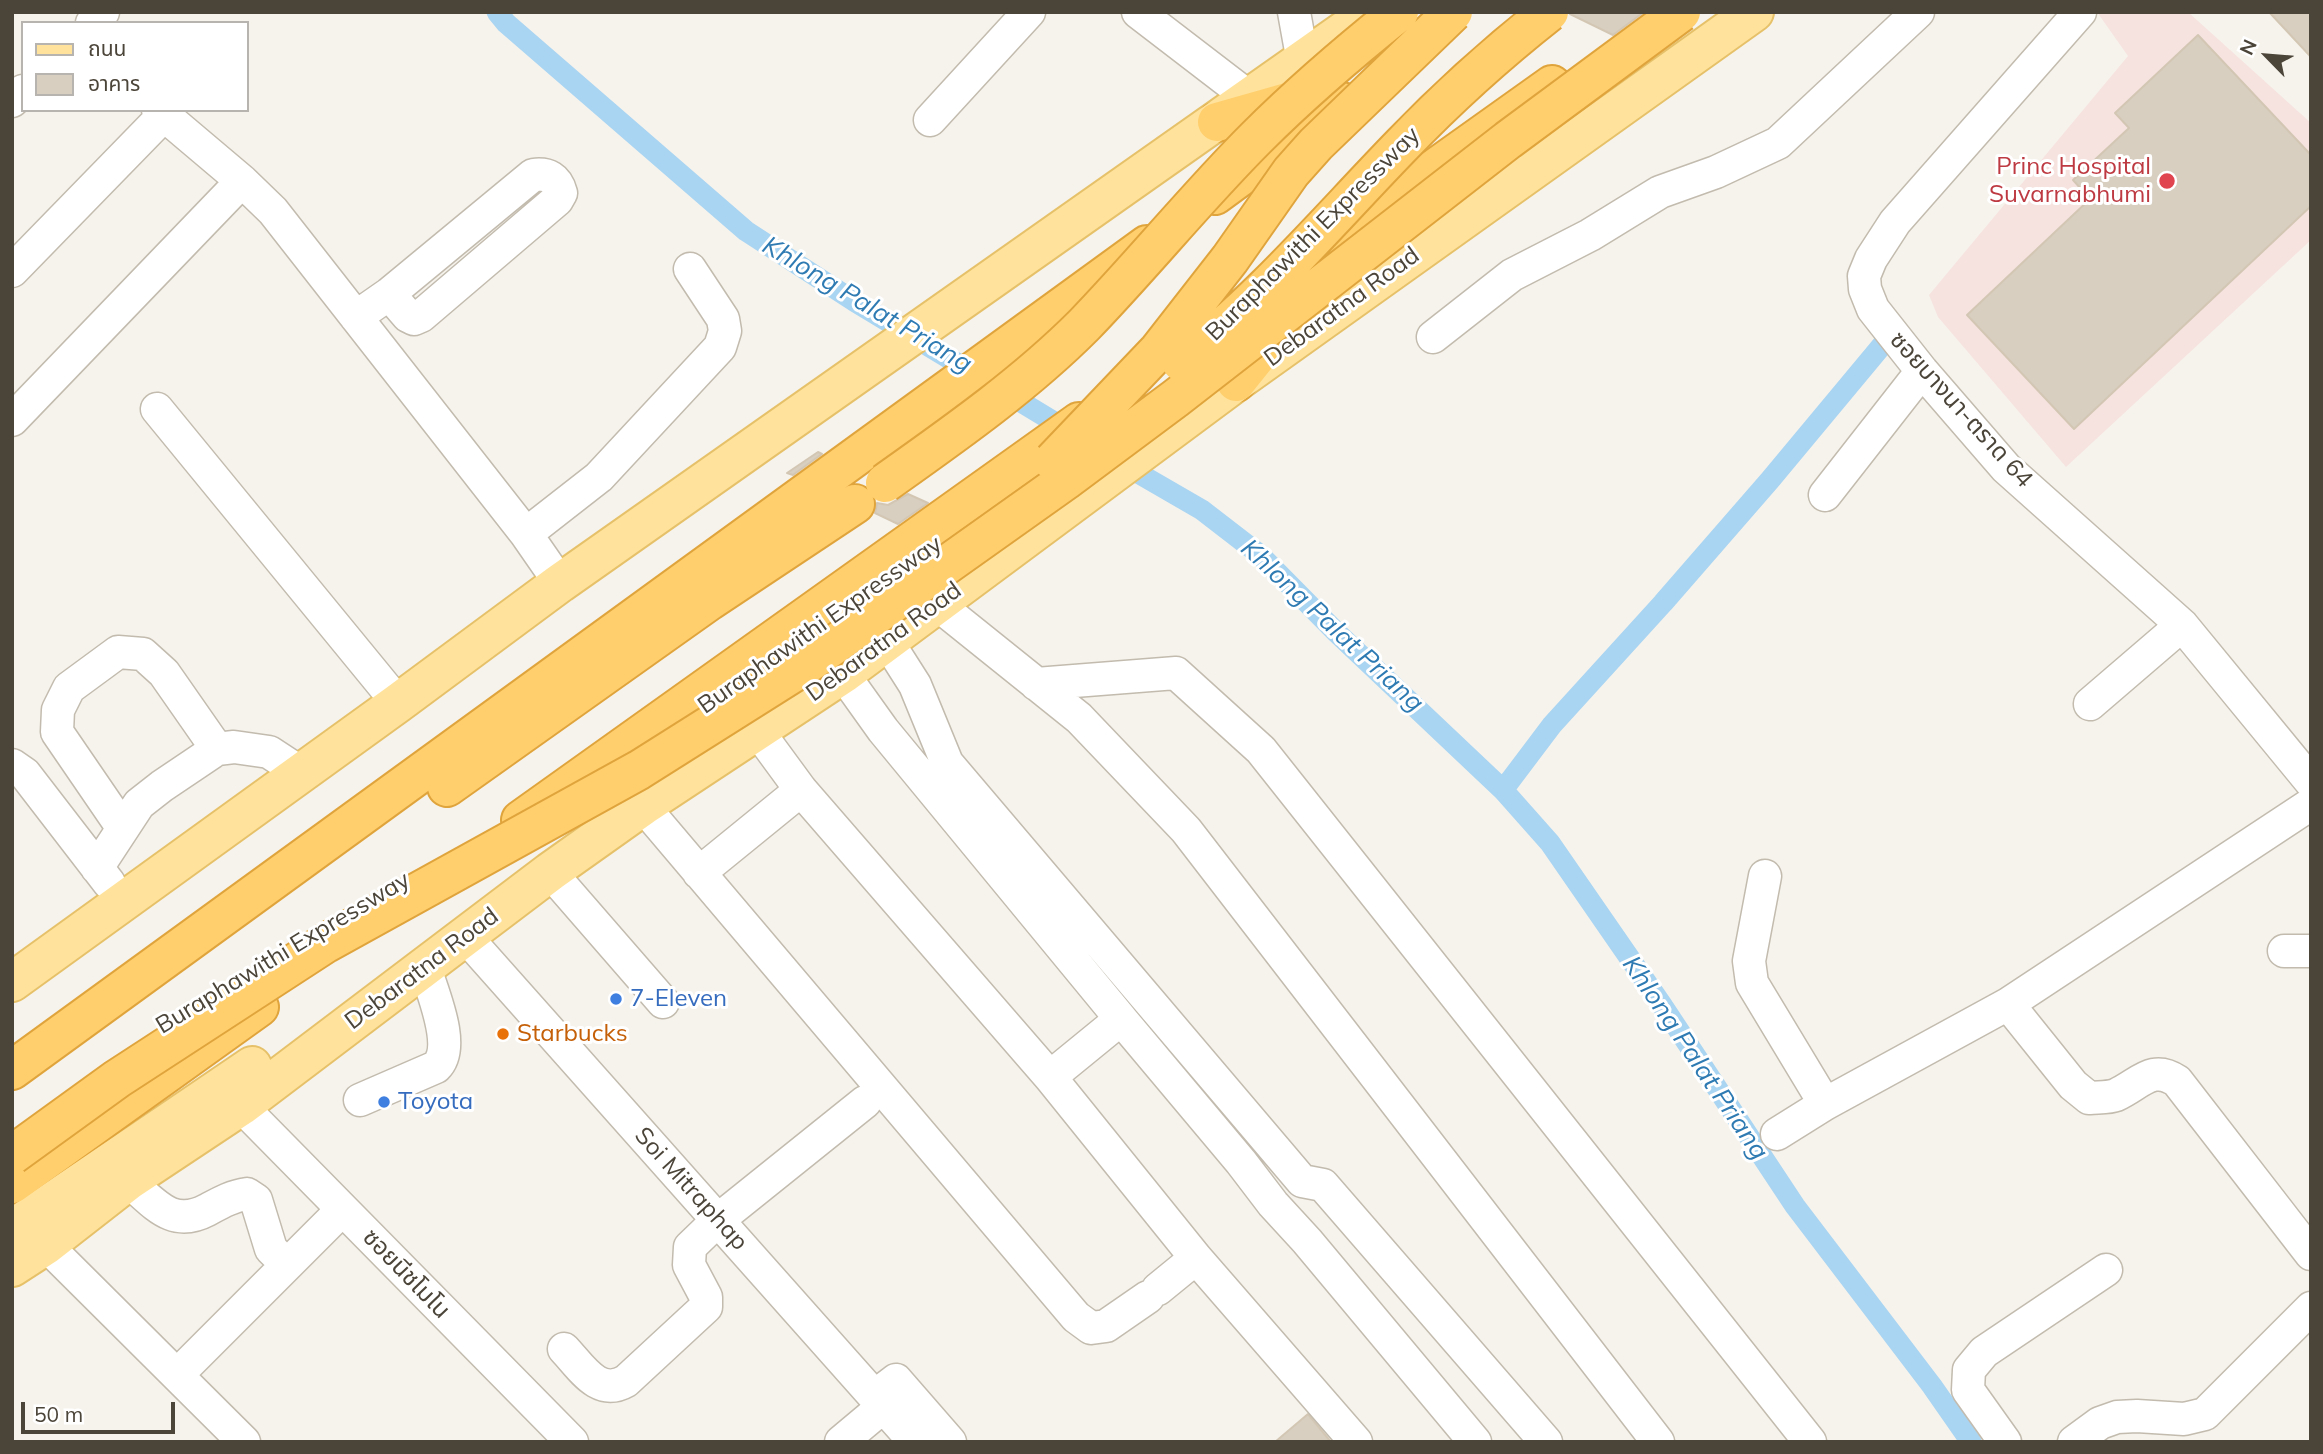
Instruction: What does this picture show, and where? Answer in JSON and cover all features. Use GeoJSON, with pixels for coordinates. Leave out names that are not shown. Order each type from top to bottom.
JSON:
{"type":"FeatureCollection","features":[{"type":"Feature","properties":{"kind":"highway","name":"Buraphawithi Expressway"},"geometry":{"type":"LineString","coordinates":[[12,1091],[709,601],[870,494],[976,417],[1083,326],[1256,139],[1314,83],[1399,12]]}},
{"type":"Feature","properties":{"kind":"highway"},"geometry":{"type":"LineString","coordinates":[[1052,452],[1159,350],[1223,268],[1291,172],[1316,144],[1453,12]]}},
{"type":"Feature","properties":{"kind":"highway"},"geometry":{"type":"LineString","coordinates":[[12,1070],[1469,12]]}},
{"type":"Feature","properties":{"kind":"highway","name":"Buraphawithi Expressway"},"geometry":{"type":"LineString","coordinates":[[12,1131],[106,1063],[316,926],[629,753],[785,654],[1052,452],[1194,352],[1283,271],[1449,98],[1549,12]]}},
{"type":"Feature","properties":{"kind":"highway"},"geometry":{"type":"LineString","coordinates":[[12,1184],[1052,452],[1108,401],[1654,12]]}},
{"type":"Feature","properties":{"kind":"highway"},"geometry":{"type":"LineString","coordinates":[[12,1156],[117,1079],[326,943],[639,770],[807,664],[1132,431],[1507,141],[1681,12]]}},
{"type":"Feature","properties":{"kind":"highway"},"geometry":{"type":"LineString","coordinates":[[1217,122],[1379,76]]}},
{"type":"Feature","properties":{"kind":"highway"},"geometry":{"type":"LineString","coordinates":[[1236,382],[1369,215]]}},
{"type":"Feature","properties":{"kind":"main road"},"geometry":{"type":"LineString","coordinates":[[12,982],[560,583],[1371,12]]}},
{"type":"Feature","properties":{"kind":"main road","name":"Debaratna Road"},"geometry":{"type":"LineString","coordinates":[[12,1267],[29,1237],[128,1181],[241,1105],[550,872],[643,806],[843,674],[1236,382],[1754,12]]}},
{"type":"Feature","properties":{"kind":"main road"},"geometry":{"type":"LineString","coordinates":[[29,1237],[87,1176],[348,1002],[426,967]]}},
{"type":"Feature","properties":{"kind":"street"},"geometry":{"type":"LineString","coordinates":[[930,120],[1029,12]]}},
{"type":"Feature","properties":{"kind":"street"},"geometry":{"type":"LineString","coordinates":[[1139,12],[1250,98]]}},
{"type":"Feature","properties":{"kind":"street"},"geometry":{"type":"LineString","coordinates":[[1294,12],[1303,62]]}},
{"type":"Feature","properties":{"kind":"street"},"geometry":{"type":"LineString","coordinates":[[1433,337],[1511,275],[1590,234],[1660,192],[1716,172],[1778,143],[1918,12]]}},
{"type":"Feature","properties":{"kind":"street","name":"ซอยบางนา-ตราด 64"},"geometry":{"type":"LineString","coordinates":[[2080,12],[1895,222],[1871,259],[1864,276],[1865,289],[1873,309],[1922,371],[2006,468],[2182,625],[2311,782]]}},
{"type":"Feature","properties":{"kind":"street"},"geometry":{"type":"LineString","coordinates":[[12,271],[161,113],[242,181],[273,211],[526,534],[560,583]]}},
{"type":"Feature","properties":{"kind":"street"},"geometry":{"type":"LineString","coordinates":[[356,317],[389,294],[533,175],[544,173],[552,177],[559,186],[561,193],[557,200],[421,316],[414,319],[408,316],[389,294]]}},
{"type":"Feature","properties":{"kind":"street"},"geometry":{"type":"LineString","coordinates":[[12,420],[242,181]]}},
{"type":"Feature","properties":{"kind":"street"},"geometry":{"type":"LineString","coordinates":[[526,534],[599,477],[720,346],[725,331],[723,318],[690,269]]}},
{"type":"Feature","properties":{"kind":"street"},"geometry":{"type":"LineString","coordinates":[[1825,495],[1922,371]]}},
{"type":"Feature","properties":{"kind":"street"},"geometry":{"type":"LineString","coordinates":[[157,410],[398,703]]}},
{"type":"Feature","properties":{"kind":"street"},"geometry":{"type":"LineString","coordinates":[[937,604],[1079,718],[1186,830],[1658,1442]]}},
{"type":"Feature","properties":{"kind":"street"},"geometry":{"type":"LineString","coordinates":[[2090,704],[2182,625]]}},
{"type":"Feature","properties":{"kind":"street"},"geometry":{"type":"LineString","coordinates":[[887,641],[915,685],[947,763],[1302,1181],[1323,1185],[1546,1442]]}},
{"type":"Feature","properties":{"kind":"street"},"geometry":{"type":"LineString","coordinates":[[122,827],[57,732],[58,710],[69,688],[118,652],[143,654],[164,673],[216,749]]}},
{"type":"Feature","properties":{"kind":"street"},"geometry":{"type":"LineString","coordinates":[[1036,684],[1177,673],[1261,750],[1810,1442]]}},
{"type":"Feature","properties":{"kind":"street"},"geometry":{"type":"LineString","coordinates":[[843,674],[883,730],[1273,1204],[1475,1442]]}},
{"type":"Feature","properties":{"kind":"street"},"geometry":{"type":"LineString","coordinates":[[757,730],[801,790],[1050,1077],[1196,1258],[1356,1442]]}},
{"type":"Feature","properties":{"kind":"street"},"geometry":{"type":"LineString","coordinates":[[97,868],[139,804],[216,749],[234,747],[269,752],[301,773]]}},
{"type":"Feature","properties":{"kind":"street"},"geometry":{"type":"LineString","coordinates":[[12,765],[25,774],[123,901]]}},
{"type":"Feature","properties":{"kind":"street"},"geometry":{"type":"LineString","coordinates":[[699,873],[801,790]]}},
{"type":"Feature","properties":{"kind":"street"},"geometry":{"type":"LineString","coordinates":[[1777,1133],[2008,1004],[2311,804]]}},
{"type":"Feature","properties":{"kind":"street"},"geometry":{"type":"LineString","coordinates":[[643,806],[1076,1317],[1091,1328],[1107,1326],[1196,1258]]}},
{"type":"Feature","properties":{"kind":"street"},"geometry":{"type":"LineString","coordinates":[[550,872],[663,1002]]}},
{"type":"Feature","properties":{"kind":"street"},"geometry":{"type":"LineString","coordinates":[[1765,876],[1749,961],[1752,983],[1825,1104]]}},
{"type":"Feature","properties":{"kind":"street","name":"Soi Mitraphap"},"geometry":{"type":"LineString","coordinates":[[466,937],[915,1442]]}},
{"type":"Feature","properties":{"kind":"street"},"geometry":{"type":"LineString","coordinates":[[360,1100],[436,1067],[442,1061],[443,1030],[426,967]]}},
{"type":"Feature","properties":{"kind":"street"},"geometry":{"type":"LineString","coordinates":[[2008,1004],[2073,1085],[2088,1098],[2113,1096],[2155,1073],[2168,1075],[2177,1082],[2311,1254]]}},
{"type":"Feature","properties":{"kind":"street"},"geometry":{"type":"LineString","coordinates":[[1050,1077],[1121,1019]]}},
{"type":"Feature","properties":{"kind":"street"},"geometry":{"type":"LineString","coordinates":[[564,1349],[596,1382],[611,1387],[626,1381],[706,1307],[706,1297],[690,1265],[691,1247],[719,1220],[865,1102]]}},
{"type":"Feature","properties":{"kind":"street","name":"ซอยนีชโมโน"},"geometry":{"type":"LineString","coordinates":[[241,1105],[572,1442]]}},
{"type":"Feature","properties":{"kind":"street"},"geometry":{"type":"LineString","coordinates":[[128,1181],[168,1213],[185,1219],[235,1195],[247,1194],[256,1200],[271,1249],[287,1265]]}},
{"type":"Feature","properties":{"kind":"street"},"geometry":{"type":"LineString","coordinates":[[177,1375],[342,1210]]}},
{"type":"Feature","properties":{"kind":"street"},"geometry":{"type":"LineString","coordinates":[[29,1237],[177,1375],[244,1442]]}},
{"type":"Feature","properties":{"kind":"street"},"geometry":{"type":"LineString","coordinates":[[2005,1442],[1968,1390],[1969,1370],[1984,1352],[2106,1270]]}},
{"type":"Feature","properties":{"kind":"street"},"geometry":{"type":"LineString","coordinates":[[2074,1442],[2100,1423],[2117,1417],[2184,1419],[2206,1414],[2311,1308]]}},
{"type":"Feature","properties":{"kind":"street"},"geometry":{"type":"LineString","coordinates":[[841,1442],[896,1380],[950,1442]]}},
{"type":"Feature","properties":{"kind":"shaded area","name":"Princ Hospital Suvarnabhumi"},"geometry":{"type":"Polygon","coordinates":[[[2097,12],[2188,12],[2311,123],[2311,240],[2066,467],[1938,317],[1929,295],[2128,56],[2097,12]]]}},
{"type":"Feature","properties":{"kind":"building"},"geometry":{"type":"Polygon","coordinates":[[[1570,12],[1644,12],[1613,35],[1570,12]]]}},
{"type":"Feature","properties":{"kind":"building"},"geometry":{"type":"Polygon","coordinates":[[[2269,12],[2311,12],[2311,57],[2269,12]]]}},
{"type":"Feature","properties":{"kind":"building","name":"Princ Hospital Suvarnabhumi"},"geometry":{"type":"Polygon","coordinates":[[[2198,35],[2311,155],[2311,206],[2074,429],[1967,315],[2090,199],[2073,180],[2129,128],[2115,113],[2198,35]]]}},
{"type":"Feature","properties":{"kind":"building"},"geometry":{"type":"Polygon","coordinates":[[[818,452],[822,454],[793,475],[787,473],[818,452]]]}},
{"type":"Feature","properties":{"kind":"building"},"geometry":{"type":"Polygon","coordinates":[[[908,494],[928,503],[898,524],[875,513],[877,503],[888,505],[908,494]]]}},
{"type":"Feature","properties":{"kind":"building"},"geometry":{"type":"Polygon","coordinates":[[[1308,1414],[1331,1442],[1275,1442],[1308,1414]]]}},
{"type":"Feature","properties":{"kind":"waterway","name":"Khlong Palat Priang"},"geometry":{"type":"LineString","coordinates":[[497,12],[506,23],[746,231],[854,301],[1074,434]]}},
{"type":"Feature","properties":{"kind":"waterway"},"geometry":{"type":"LineString","coordinates":[[1503,790],[1552,725],[1770,480],[1889,337]]}},
{"type":"Feature","properties":{"kind":"waterway","name":"Khlong Palat Priang"},"geometry":{"type":"LineString","coordinates":[[1119,462],[1202,510],[1259,554],[1336,632],[1503,790],[1550,843],[1662,1005],[1795,1206],[1932,1386],[1971,1442]]}},
{"type":"Feature","properties":{"kind":"place","name":"Princ Hospital Suvarnabhumi"},"geometry":{"type":"Point","coordinates":[2167,181]}},
{"type":"Feature","properties":{"kind":"place","name":"7-Eleven"},"geometry":{"type":"Point","coordinates":[616,999]}},
{"type":"Feature","properties":{"kind":"place","name":"Starbucks"},"geometry":{"type":"Point","coordinates":[503,1034]}},
{"type":"Feature","properties":{"kind":"place","name":"Toyota"},"geometry":{"type":"Point","coordinates":[384,1102]}}]}
